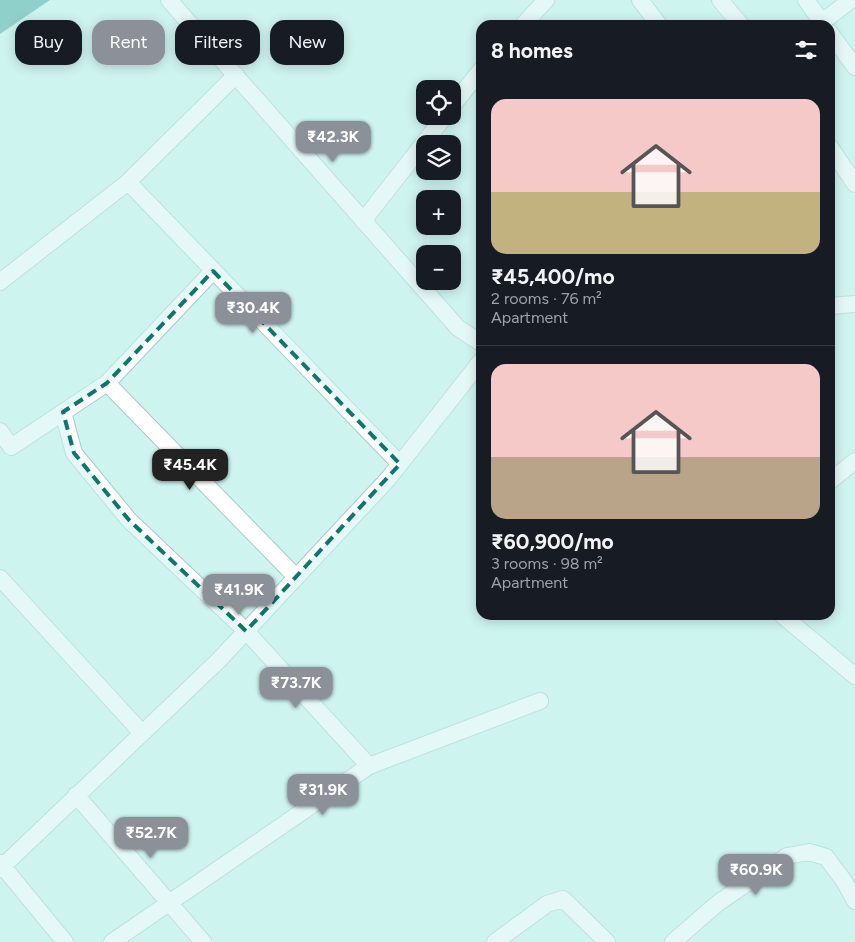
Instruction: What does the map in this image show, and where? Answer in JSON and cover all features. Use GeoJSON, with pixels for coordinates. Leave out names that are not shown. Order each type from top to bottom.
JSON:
{"type":"FeatureCollection","features":[{"type":"Feature","properties":{"kind":"street"},"geometry":{"type":"LineString","coordinates":[[170,0],[458,328],[476,340]]}},
{"type":"Feature","properties":{"kind":"street"},"geometry":{"type":"LineString","coordinates":[[528,20],[546,0]]}},
{"type":"Feature","properties":{"kind":"street"},"geometry":{"type":"LineString","coordinates":[[640,0],[655,20]]}},
{"type":"Feature","properties":{"kind":"street"},"geometry":{"type":"LineString","coordinates":[[720,0],[737,20]]}},
{"type":"Feature","properties":{"kind":"street"},"geometry":{"type":"LineString","coordinates":[[806,0],[819,20]]}},
{"type":"Feature","properties":{"kind":"street"},"geometry":{"type":"LineString","coordinates":[[829,20],[851,0]]}},
{"type":"Feature","properties":{"kind":"street"},"geometry":{"type":"LineString","coordinates":[[835,41],[855,67]]}},
{"type":"Feature","properties":{"kind":"street"},"geometry":{"type":"LineString","coordinates":[[0,282],[128,182],[236,75]]}},
{"type":"Feature","properties":{"kind":"street"},"geometry":{"type":"LineString","coordinates":[[461,95],[476,76]]}},
{"type":"Feature","properties":{"kind":"street"},"geometry":{"type":"LineString","coordinates":[[363,221],[438,125]]}},
{"type":"Feature","properties":{"kind":"street"},"geometry":{"type":"LineString","coordinates":[[835,154],[855,184]]}},
{"type":"Feature","properties":{"kind":"street"},"geometry":{"type":"LineString","coordinates":[[128,182],[400,464]]}},
{"type":"Feature","properties":{"kind":"street"},"geometry":{"type":"LineString","coordinates":[[0,431],[10,447],[107,384],[213,271]]}},
{"type":"Feature","properties":{"kind":"street"},"geometry":{"type":"LineString","coordinates":[[835,306],[855,304]]}},
{"type":"Feature","properties":{"kind":"street"},"geometry":{"type":"LineString","coordinates":[[65,942],[1,866],[219,660],[388,479],[476,367]]}},
{"type":"Feature","properties":{"kind":"street"},"geometry":{"type":"LineString","coordinates":[[107,384],[296,577]]}},
{"type":"Feature","properties":{"kind":"street"},"geometry":{"type":"LineString","coordinates":[[63,412],[74,453],[128,520],[246,631],[369,766]]}},
{"type":"Feature","properties":{"kind":"street"},"geometry":{"type":"LineString","coordinates":[[835,477],[855,461]]}},
{"type":"Feature","properties":{"kind":"street"},"geometry":{"type":"LineString","coordinates":[[0,578],[142,733]]}},
{"type":"Feature","properties":{"kind":"street"},"geometry":{"type":"LineString","coordinates":[[788,620],[855,676]]}},
{"type":"Feature","properties":{"kind":"street"},"geometry":{"type":"LineString","coordinates":[[112,942],[369,766],[540,701]]}},
{"type":"Feature","properties":{"kind":"street"},"geometry":{"type":"LineString","coordinates":[[76,795],[203,942]]}},
{"type":"Feature","properties":{"kind":"street"},"geometry":{"type":"LineString","coordinates":[[673,942],[718,902],[787,856],[809,852],[826,857],[844,881],[855,901]]}},
{"type":"Feature","properties":{"kind":"street"},"geometry":{"type":"LineString","coordinates":[[495,942],[547,904],[563,899],[607,942]]}},
{"type":"Feature","properties":{"kind":"highlighted area"},"geometry":{"type":"Polygon","coordinates":[[[213,271],[400,464],[246,631],[129,520],[74,453],[63,412],[107,383],[213,271]]]}},
{"type":"Feature","properties":{"kind":"water"},"geometry":{"type":"Polygon","coordinates":[[[0,0],[50,0],[21,20],[15,20],[15,24],[0,34],[0,0]]]}}]}
